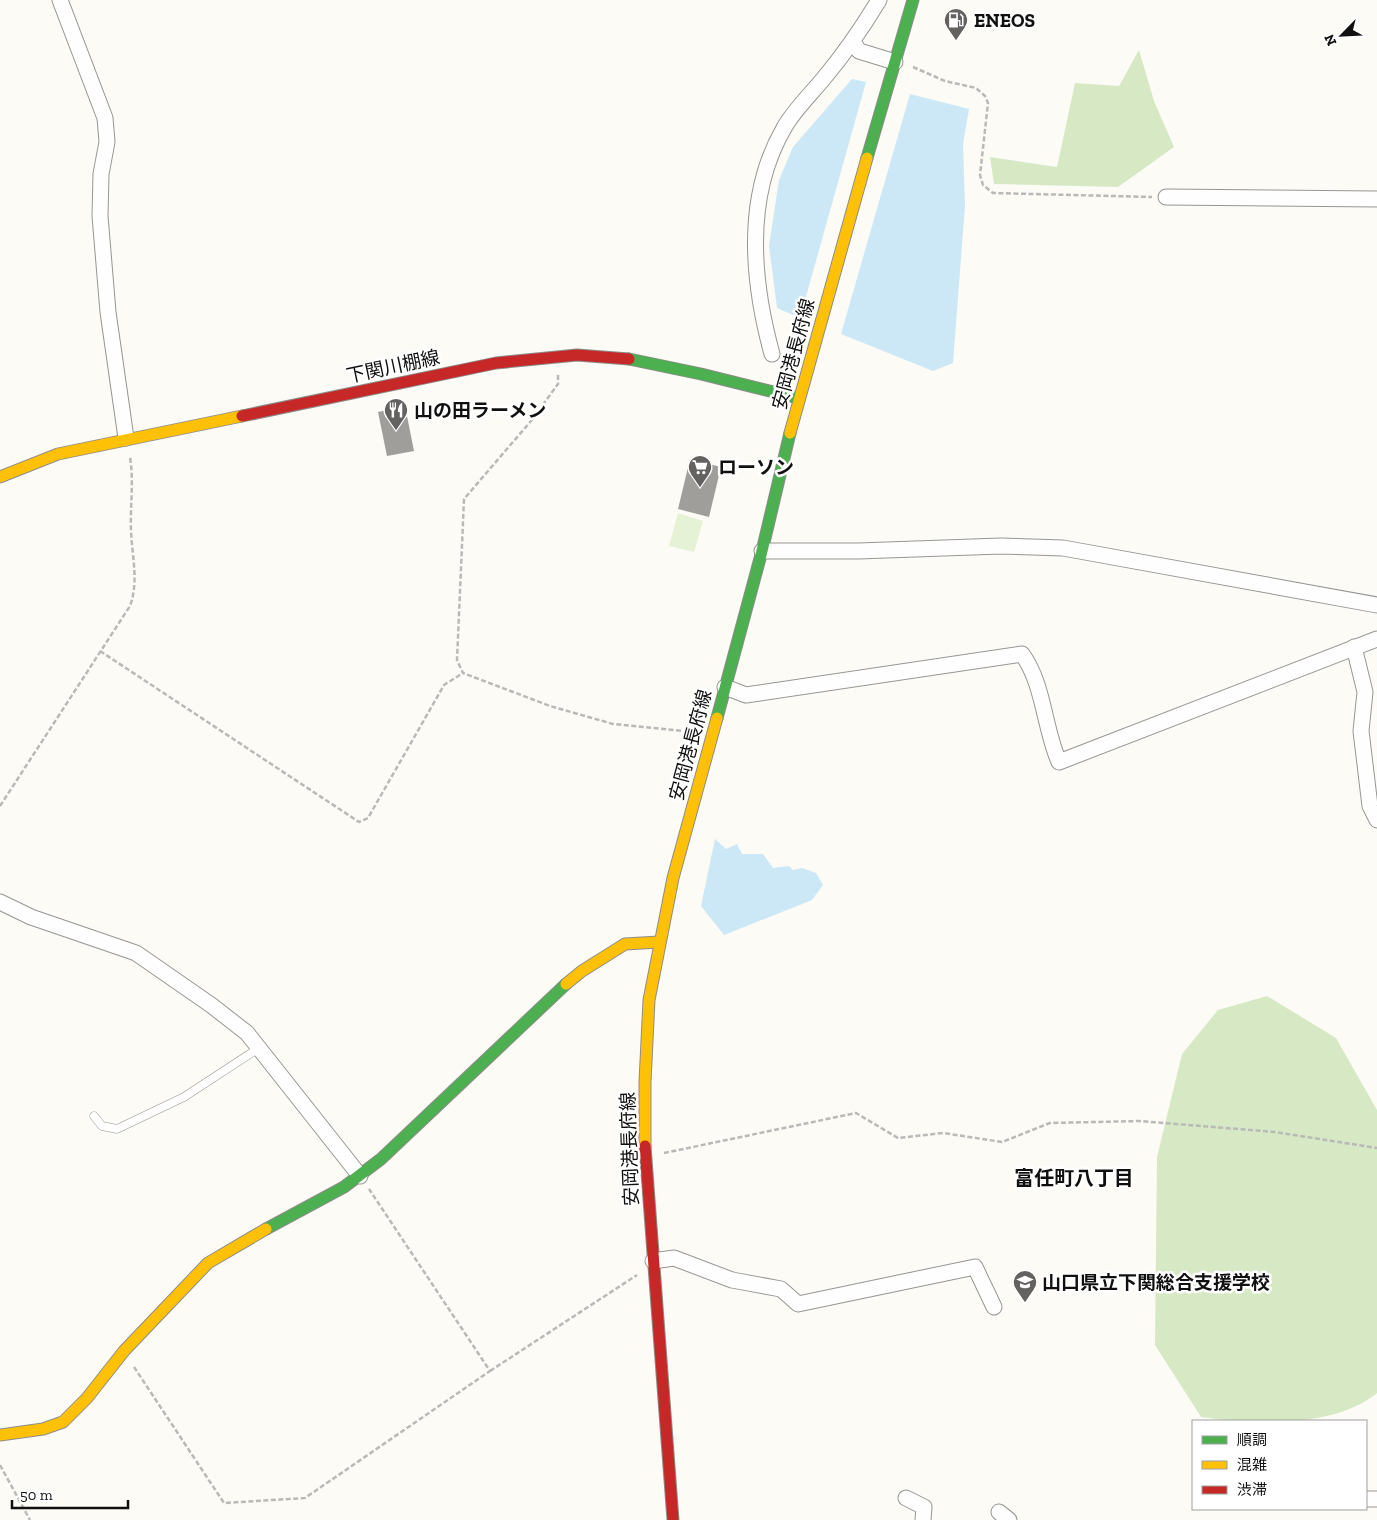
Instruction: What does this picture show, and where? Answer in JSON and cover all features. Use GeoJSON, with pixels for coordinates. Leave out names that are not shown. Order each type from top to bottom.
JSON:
{"type":"FeatureCollection","features":[{"type":"Feature","properties":{"kind":"main road","name":"安岡港長府線"},"geometry":{"type":"LineString","coordinates":[[673,1520],[645,1152],[645,1082],[649,1000],[672,878],[762,551],[798,398],[913,0]]}},
{"type":"Feature","properties":{"kind":"main road","name":"下関川棚線"},"geometry":{"type":"LineString","coordinates":[[0,477],[58,454],[126,438],[496,363],[558,356],[603,356],[678,368],[798,398]]}},
{"type":"Feature","properties":{"kind":"main road"},"geometry":{"type":"LineString","coordinates":[[0,1435],[43,1428],[63,1422],[78,1409],[124,1351],[208,1263],[344,1187],[360,1176],[381,1159],[548,999],[582,971],[625,944],[659,942]]}},
{"type":"Feature","properties":{"kind":"street"},"geometry":{"type":"LineString","coordinates":[[60,0],[105,118],[107,142],[101,174],[100,216],[108,312],[126,438]]}},
{"type":"Feature","properties":{"kind":"street"},"geometry":{"type":"LineString","coordinates":[[772,354],[763,321],[756,265],[756,210],[767,165],[784,128],[853,42],[879,0]]}},
{"type":"Feature","properties":{"kind":"street"},"geometry":{"type":"LineString","coordinates":[[853,42],[859,51],[895,62]]}},
{"type":"Feature","properties":{"kind":"street"},"geometry":{"type":"LineString","coordinates":[[1166,197],[1377,199]]}},
{"type":"Feature","properties":{"kind":"street"},"geometry":{"type":"LineString","coordinates":[[762,551],[858,551],[1001,546],[1063,548],[1377,605]]}},
{"type":"Feature","properties":{"kind":"street"},"geometry":{"type":"LineString","coordinates":[[724,687],[746,695],[1022,654],[1032,667],[1051,744],[1059,762],[1377,639]]}},
{"type":"Feature","properties":{"kind":"street"},"geometry":{"type":"LineString","coordinates":[[1354,647],[1365,692],[1361,730],[1370,806],[1377,820]]}},
{"type":"Feature","properties":{"kind":"street"},"geometry":{"type":"LineString","coordinates":[[0,902],[31,917],[136,953],[240,1027],[259,1048],[360,1176]]}},
{"type":"Feature","properties":{"kind":"street"},"geometry":{"type":"LineString","coordinates":[[653,1264],[674,1258],[732,1280],[781,1289],[798,1304],[975,1268],[994,1307]]}},
{"type":"Feature","properties":{"kind":"street"},"geometry":{"type":"LineString","coordinates":[[906,1498],[924,1507],[923,1520]]}},
{"type":"Feature","properties":{"kind":"lane"},"geometry":{"type":"LineString","coordinates":[[94,1116],[102,1126],[117,1129],[184,1097],[259,1048]]}},
{"type":"Feature","properties":{"kind":"path"},"geometry":{"type":"LineString","coordinates":[[895,62],[945,81],[976,88],[985,96],[988,103],[980,175],[983,185],[993,193],[1166,197]]}},
{"type":"Feature","properties":{"kind":"path"},"geometry":{"type":"LineString","coordinates":[[558,356],[558,384],[531,421],[464,499],[457,660],[463,673],[550,706],[613,724],[711,734]]}},
{"type":"Feature","properties":{"kind":"path"},"geometry":{"type":"LineString","coordinates":[[0,806],[130,606],[135,593],[131,530],[133,474],[126,438]]}},
{"type":"Feature","properties":{"kind":"path"},"geometry":{"type":"LineString","coordinates":[[100,651],[359,822],[368,818],[444,685],[463,673]]}},
{"type":"Feature","properties":{"kind":"path"},"geometry":{"type":"LineString","coordinates":[[645,1152],[663,1154],[856,1113],[898,1138],[943,1133],[1002,1142],[1050,1123],[1139,1121],[1275,1132],[1377,1148]]}},
{"type":"Feature","properties":{"kind":"path"},"geometry":{"type":"LineString","coordinates":[[360,1176],[490,1371]]}},
{"type":"Feature","properties":{"kind":"path"},"geometry":{"type":"LineString","coordinates":[[124,1351],[224,1503],[305,1498],[490,1371],[653,1264]]}},
{"type":"Feature","properties":{"kind":"path"},"geometry":{"type":"LineString","coordinates":[[0,1465],[30,1520]]}},
{"type":"Feature","properties":{"kind":"green space"},"geometry":{"type":"Polygon","coordinates":[[[1139,50],[1154,101],[1174,147],[1118,187],[994,184],[990,157],[1057,167],[1075,83],[1119,86],[1139,50]]]}},
{"type":"Feature","properties":{"kind":"green space"},"geometry":{"type":"Polygon","coordinates":[[[678,513],[703,521],[694,552],[669,546],[678,513]]]}},
{"type":"Feature","properties":{"kind":"green space"},"geometry":{"type":"Polygon","coordinates":[[[1267,996],[1336,1038],[1377,1110],[1377,1393],[1359,1405],[1338,1413],[1300,1420],[1234,1420],[1201,1417],[1155,1345],[1157,1157],[1182,1054],[1218,1010],[1267,996]]]}},
{"type":"Feature","properties":{"kind":"water"},"geometry":{"type":"Polygon","coordinates":[[[852,79],[866,82],[800,318],[777,308],[769,246],[779,180],[793,147],[852,79]]]}},
{"type":"Feature","properties":{"kind":"water"},"geometry":{"type":"Polygon","coordinates":[[[910,94],[969,109],[963,144],[965,206],[953,363],[933,371],[841,334],[910,94]]]}},
{"type":"Feature","properties":{"kind":"water"},"geometry":{"type":"Polygon","coordinates":[[[715,839],[726,849],[737,844],[742,854],[763,854],[773,868],[789,866],[793,870],[802,868],[816,873],[823,885],[812,900],[724,935],[701,906],[715,839]]]}},
{"type":"Feature","properties":{"kind":"building","name":"山の田ラーメン"},"geometry":{"type":"Polygon","coordinates":[[[405,406],[414,451],[387,456],[378,412],[405,406]]]}},
{"type":"Feature","properties":{"kind":"building","name":"ローソン"},"geometry":{"type":"Polygon","coordinates":[[[690,459],[721,467],[709,517],[678,509],[690,459]]]}},
{"type":"Feature","properties":{"kind":"traffic: fast"},"geometry":{"type":"LineString","coordinates":[[867,158],[913,0]]}},
{"type":"Feature","properties":{"kind":"traffic: fast"},"geometry":{"type":"LineString","coordinates":[[629,359],[701,374],[798,398]]}},
{"type":"Feature","properties":{"kind":"traffic: fast"},"geometry":{"type":"LineString","coordinates":[[717,718],[762,551],[790,433]]}},
{"type":"Feature","properties":{"kind":"traffic: fast"},"geometry":{"type":"LineString","coordinates":[[266,1229],[344,1187],[381,1159],[566,984]]}},
{"type":"Feature","properties":{"kind":"traffic: slow"},"geometry":{"type":"LineString","coordinates":[[790,433],[867,158]]}},
{"type":"Feature","properties":{"kind":"traffic: slow"},"geometry":{"type":"LineString","coordinates":[[0,477],[58,454],[242,416]]}},
{"type":"Feature","properties":{"kind":"traffic: slow"},"geometry":{"type":"LineString","coordinates":[[645,1146],[645,1082],[649,1000],[673,878],[717,718]]}},
{"type":"Feature","properties":{"kind":"traffic: slow"},"geometry":{"type":"LineString","coordinates":[[566,984],[582,971],[625,944],[659,942]]}},
{"type":"Feature","properties":{"kind":"traffic: slow"},"geometry":{"type":"LineString","coordinates":[[0,1435],[43,1429],[63,1422],[87,1398],[124,1351],[208,1263],[266,1229]]}},
{"type":"Feature","properties":{"kind":"traffic: jam"},"geometry":{"type":"LineString","coordinates":[[242,416],[496,363],[577,355],[629,359]]}},
{"type":"Feature","properties":{"kind":"traffic: jam"},"geometry":{"type":"LineString","coordinates":[[645,1146],[673,1520]]}},
{"type":"Feature","properties":{"kind":"place","name":"ENEOS"},"geometry":{"type":"Point","coordinates":[956,41]}},
{"type":"Feature","properties":{"kind":"place","name":"山の田ラーメン"},"geometry":{"type":"Point","coordinates":[396,431]}},
{"type":"Feature","properties":{"kind":"place","name":"ローソン"},"geometry":{"type":"Point","coordinates":[700,488]}},
{"type":"Feature","properties":{"kind":"place","name":"山口県立下関総合支援学校"},"geometry":{"type":"Point","coordinates":[1025,1303]}},
{"type":"Feature","properties":{"kind":"district","name":"富任町八丁目"},"geometry":{"type":"Point","coordinates":[1074,1178]}}]}
